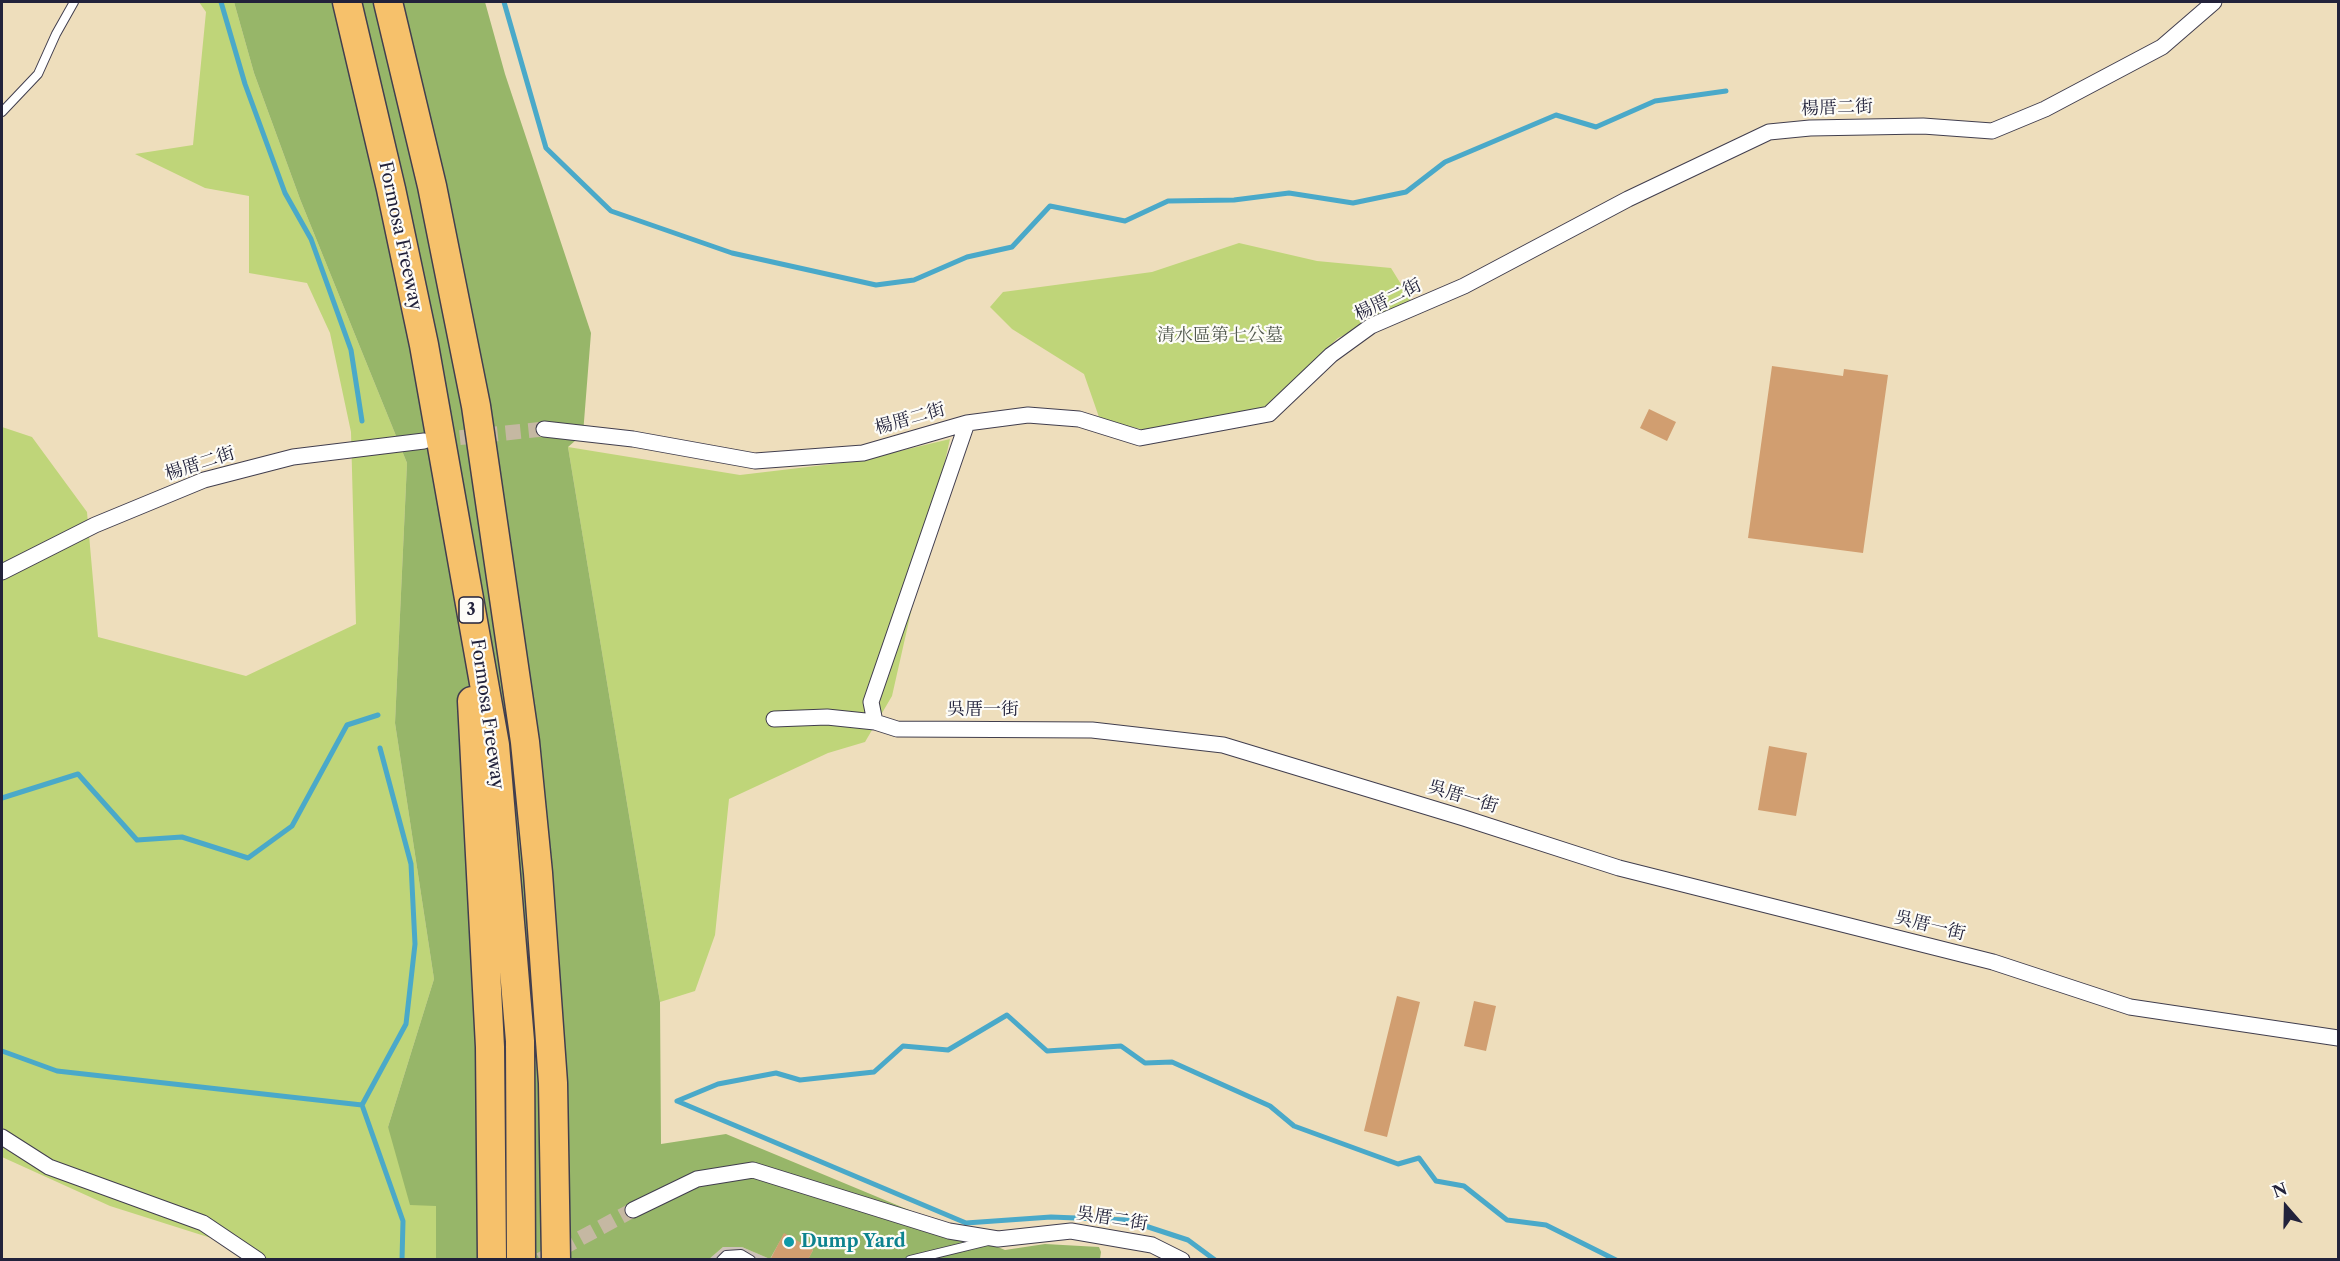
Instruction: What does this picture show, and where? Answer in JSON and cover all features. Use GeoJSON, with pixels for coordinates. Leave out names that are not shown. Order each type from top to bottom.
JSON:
{"type":"FeatureCollection","features":[{"type":"Feature","properties":{"kind":"highway","name":"Formosa Freeway"},"geometry":{"type":"LineString","coordinates":[[346,2],[391,189],[424,345],[495,745],[520,1041],[521,1260]]}},
{"type":"Feature","properties":{"kind":"highway","name":"Formosa Freeway"},"geometry":{"type":"LineString","coordinates":[[388,2],[432,186],[476,406],[525,742],[538,873],[553,1083],[556,1260]]}},
{"type":"Feature","properties":{"kind":"highway"},"geometry":{"type":"LineString","coordinates":[[424,345],[472,703],[490,1047],[492,1260]]}},
{"type":"Feature","properties":{"kind":"street","name":"楊厝二街"},"geometry":{"type":"LineString","coordinates":[[544,429],[633,440],[755,462],[863,453],[967,423],[1028,415],[1079,419],[1140,438],[1269,414],[1331,355],[1371,326],[1464,286],[1628,199],[1769,132],[1810,128],[1923,126],[1992,131],[2045,109],[2162,47],[2214,2]]}},
{"type":"Feature","properties":{"kind":"street"},"geometry":{"type":"LineString","coordinates":[[875,722],[871,702],[967,423]]}},
{"type":"Feature","properties":{"kind":"street","name":"楊厝二街"},"geometry":{"type":"LineString","coordinates":[[2,573],[95,525],[204,480],[293,457],[424,441]]}},
{"type":"Feature","properties":{"kind":"street","name":"吳厝一街"},"geometry":{"type":"LineString","coordinates":[[774,719],[827,717],[875,722],[897,729],[1092,730],[1223,745],[1619,868],[1993,962],[2130,1007],[2338,1038]]}},
{"type":"Feature","properties":{"kind":"street"},"geometry":{"type":"LineString","coordinates":[[2,1137],[49,1167],[203,1223],[258,1260]]}},
{"type":"Feature","properties":{"kind":"street","name":"吳厝二街"},"geometry":{"type":"LineString","coordinates":[[633,1210],[697,1179],[753,1170],[950,1232],[998,1239],[1071,1231],[1152,1245],[1182,1260]]}},
{"type":"Feature","properties":{"kind":"lane"},"geometry":{"type":"LineString","coordinates":[[2,112],[38,75],[56,34],[74,2]]}},
{"type":"Feature","properties":{"kind":"lane"},"geometry":{"type":"LineString","coordinates":[[910,1260],[998,1239]]}},
{"type":"Feature","properties":{"kind":"lane"},"geometry":{"type":"LineString","coordinates":[[720,1260],[726,1255],[741,1254],[751,1260]]}},
{"type":"Feature","properties":{"kind":"shaded area"},"geometry":{"type":"Polygon","coordinates":[[[784,1233],[813,1250],[808,1259],[708,1260],[723,1247],[742,1247],[770,1259],[784,1233]]]}},
{"type":"Feature","properties":{"kind":"green space"},"geometry":{"type":"Polygon","coordinates":[[[199,2],[234,2],[254,73],[300,199],[407,463],[395,723],[434,979],[388,1127],[436,1205],[436,1259],[242,1259],[211,1238],[110,1206],[2,1157],[2,427],[32,437],[87,512],[98,637],[246,676],[356,624],[351,432],[330,333],[307,283],[249,273],[249,196],[205,188],[135,154],[193,145],[206,12],[199,2]]]}},
{"type":"Feature","properties":{"kind":"green space"},"geometry":{"type":"Polygon","coordinates":[[[234,2],[485,2],[505,74],[591,333],[583,434],[568,447],[660,1002],[661,1144],[726,1134],[1005,1250],[1045,1244],[1099,1247],[1100,1259],[808,1259],[813,1250],[784,1234],[770,1259],[742,1247],[723,1247],[708,1260],[436,1259],[436,1206],[410,1205],[388,1127],[434,979],[395,723],[407,463],[300,199],[254,73],[234,2]]]}},
{"type":"Feature","properties":{"kind":"green space","name":"清水區第七公墓"},"geometry":{"type":"Polygon","coordinates":[[[1239,243],[1317,261],[1391,268],[1412,302],[1338,338],[1259,412],[1145,430],[1100,420],[1084,374],[1012,329],[990,307],[1003,292],[1152,272],[1239,243]]]}},
{"type":"Feature","properties":{"kind":"green space"},"geometry":{"type":"Polygon","coordinates":[[[950,439],[892,696],[865,742],[828,753],[729,799],[715,935],[695,991],[660,1002],[568,447],[740,475],[858,461],[950,439]]]}},
{"type":"Feature","properties":{"kind":"building"},"geometry":{"type":"Polygon","coordinates":[[[1772,366],[1843,376],[1844,369],[1888,375],[1863,553],[1748,538],[1772,366]]]}},
{"type":"Feature","properties":{"kind":"building"},"geometry":{"type":"Polygon","coordinates":[[[1649,409],[1676,422],[1667,441],[1640,428],[1649,409]]]}},
{"type":"Feature","properties":{"kind":"building"},"geometry":{"type":"Polygon","coordinates":[[[1769,746],[1807,753],[1796,816],[1758,810],[1769,746]]]}},
{"type":"Feature","properties":{"kind":"building"},"geometry":{"type":"Polygon","coordinates":[[[1397,996],[1420,1002],[1387,1137],[1364,1131],[1397,996]]]}},
{"type":"Feature","properties":{"kind":"building"},"geometry":{"type":"Polygon","coordinates":[[[1474,1001],[1496,1006],[1486,1051],[1464,1046],[1474,1001]]]}},
{"type":"Feature","properties":{"kind":"building","name":"Dump Yard"},"geometry":{"type":"Polygon","coordinates":[[[784,1233],[813,1250],[808,1260],[770,1260],[784,1233]]]}},
{"type":"Feature","properties":{"kind":"waterway"},"geometry":{"type":"LineString","coordinates":[[221,2],[245,84],[285,193],[311,239],[351,350],[362,421]]}},
{"type":"Feature","properties":{"kind":"waterway"},"geometry":{"type":"LineString","coordinates":[[504,2],[546,148],[611,211],[732,253],[876,285],[914,280],[967,257],[1012,247],[1050,206],[1125,221],[1168,201],[1234,200],[1289,193],[1353,203],[1406,192],[1445,162],[1556,115],[1596,127],[1655,101],[1726,91]]}},
{"type":"Feature","properties":{"kind":"waterway"},"geometry":{"type":"LineString","coordinates":[[2,798],[78,774],[137,840],[182,837],[248,858],[292,826],[347,725],[378,715]]}},
{"type":"Feature","properties":{"kind":"waterway"},"geometry":{"type":"LineString","coordinates":[[380,748],[411,864],[415,944],[406,1024],[362,1105],[403,1221],[402,1260]]}},
{"type":"Feature","properties":{"kind":"waterway"},"geometry":{"type":"LineString","coordinates":[[677,1101],[718,1084],[776,1073],[800,1080],[874,1072],[903,1046],[948,1050],[1007,1015],[1047,1051],[1121,1046],[1145,1063],[1172,1062],[1270,1106],[1294,1126],[1398,1164],[1419,1158],[1436,1181],[1464,1186],[1507,1220],[1546,1225],[1616,1260]]}},
{"type":"Feature","properties":{"kind":"waterway"},"geometry":{"type":"LineString","coordinates":[[2,1051],[57,1071],[362,1105]]}},
{"type":"Feature","properties":{"kind":"waterway"},"geometry":{"type":"LineString","coordinates":[[677,1101],[966,1223],[1051,1217],[1127,1220],[1188,1240],[1215,1260]]}},
{"type":"Feature","properties":{"kind":"tunnel"},"geometry":{"type":"LineString","coordinates":[[437,440],[544,429]]}},
{"type":"Feature","properties":{"kind":"tunnel"},"geometry":{"type":"LineString","coordinates":[[540,1260],[633,1210]]}},
{"type":"Feature","properties":{"kind":"place","name":"Dump Yard"},"geometry":{"type":"Point","coordinates":[789,1242]}}]}
